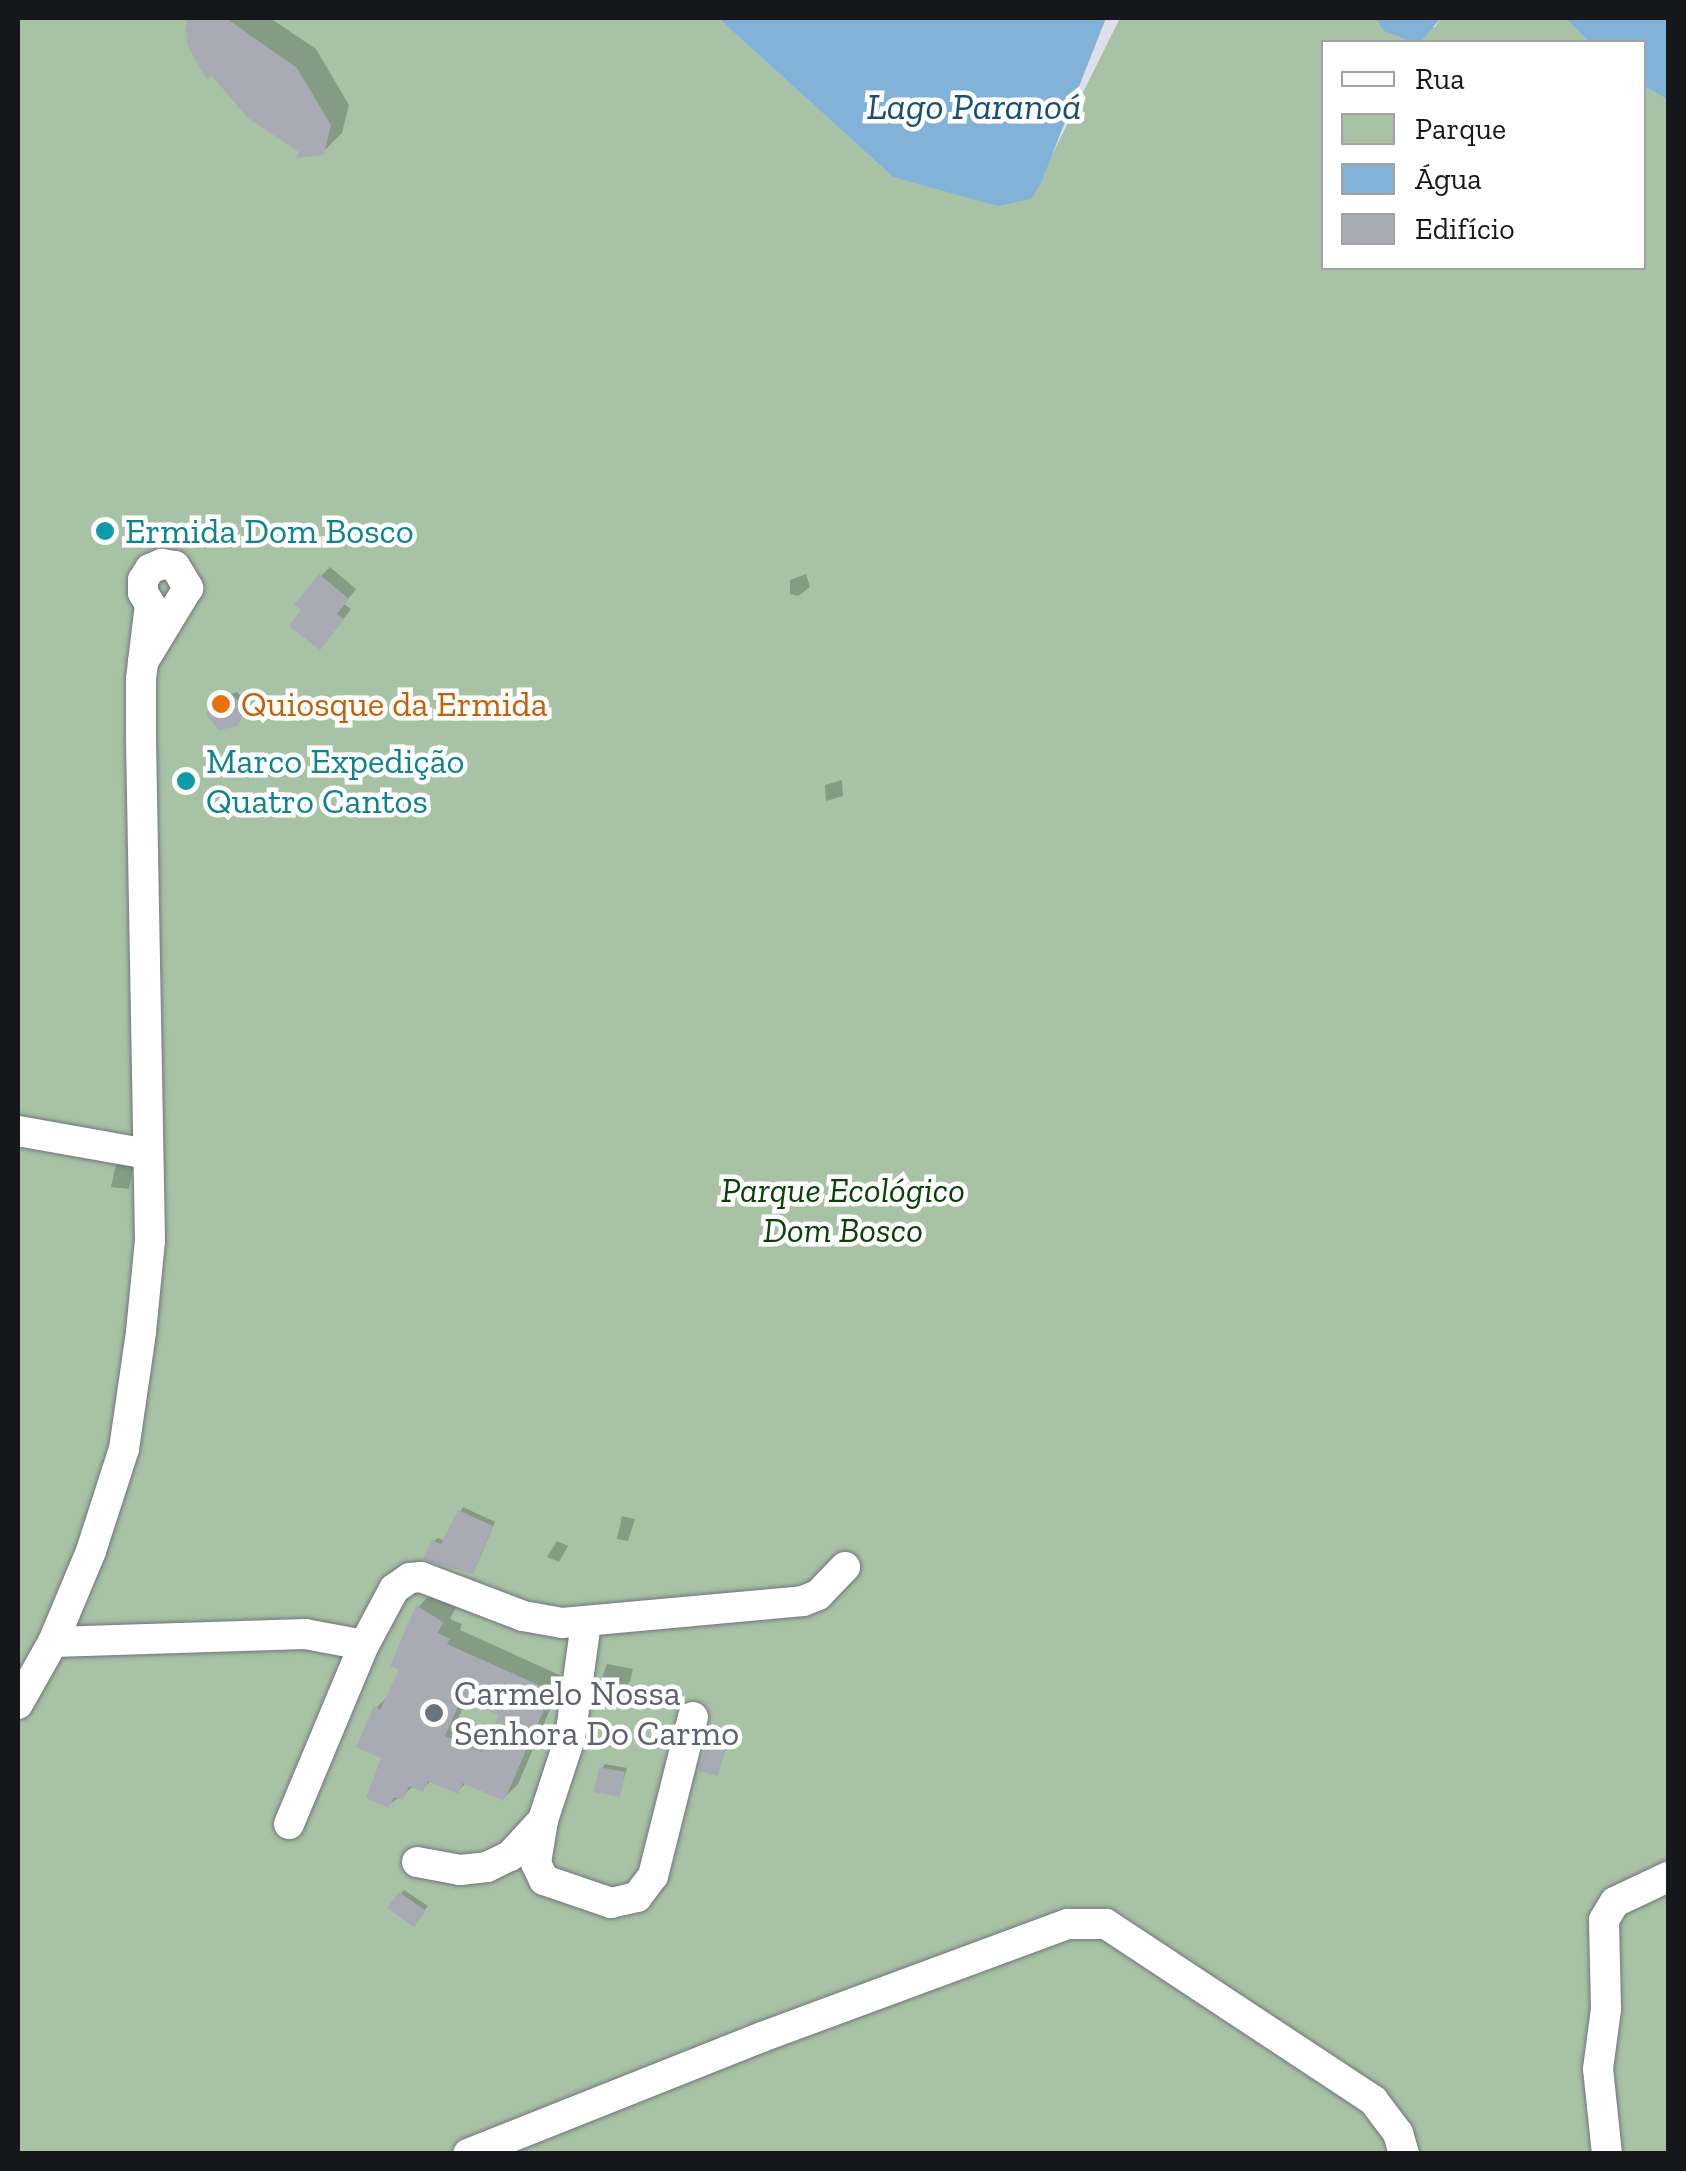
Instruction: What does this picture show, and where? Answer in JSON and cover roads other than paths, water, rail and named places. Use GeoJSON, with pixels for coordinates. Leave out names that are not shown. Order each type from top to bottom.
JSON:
{"type":"FeatureCollection","features":[{"type":"Feature","properties":{"kind":"street"},"geometry":{"type":"LineString","coordinates":[[18,1704],[52,1642],[91,1551],[124,1449],[150,1240],[143,662],[162,606]]}},
{"type":"Feature","properties":{"kind":"street"},"geometry":{"type":"LineString","coordinates":[[18,1131],[147,1154]]}},
{"type":"Feature","properties":{"kind":"street"},"geometry":{"type":"LineString","coordinates":[[289,1824],[364,1645],[394,1589],[410,1578],[420,1577],[523,1616],[586,1622],[810,1599],[844,1566]]}},
{"type":"Feature","properties":{"kind":"street"},"geometry":{"type":"LineString","coordinates":[[586,1622],[570,1738],[543,1820],[536,1863],[544,1880],[611,1903],[636,1897],[653,1876],[693,1717]]}},
{"type":"Feature","properties":{"kind":"street"},"geometry":{"type":"LineString","coordinates":[[52,1642],[304,1634],[364,1645]]}},
{"type":"Feature","properties":{"kind":"street"},"geometry":{"type":"LineString","coordinates":[[416,1862],[460,1870],[487,1867],[510,1856],[543,1820]]}},
{"type":"Feature","properties":{"kind":"street"},"geometry":{"type":"LineString","coordinates":[[1607,2154],[1598,2069],[1606,2010],[1604,1920],[1615,1902],[1668,1877]]}},
{"type":"Feature","properties":{"kind":"street"},"geometry":{"type":"LineString","coordinates":[[468,2154],[762,2036],[1068,1924],[1106,1924],[1373,2100],[1398,2133],[1404,2154]]}},
{"type":"Feature","properties":{"kind":"water","name":"Lago Paranoá"},"geometry":{"type":"Polygon","coordinates":[[[718,18],[1106,18],[1041,183],[1031,199],[998,206],[893,177],[718,18]]]}},
{"type":"Feature","properties":{"kind":"water"},"geometry":{"type":"Polygon","coordinates":[[[1441,18],[1422,40],[1408,40],[1384,31],[1376,19],[1441,18]]]}},
{"type":"Feature","properties":{"kind":"water"},"geometry":{"type":"Polygon","coordinates":[[[1565,18],[1668,18],[1668,100],[1646,87],[1646,40],[1587,40],[1565,18]]]}},
{"type":"Feature","properties":{"kind":"place","name":"Ermida Dom Bosco"},"geometry":{"type":"Point","coordinates":[105,531]}},
{"type":"Feature","properties":{"kind":"place","name":"Quiosque da Ermida"},"geometry":{"type":"Point","coordinates":[221,704]}},
{"type":"Feature","properties":{"kind":"place","name":"Marco Expedição Quatro Cantos"},"geometry":{"type":"Point","coordinates":[186,781]}},
{"type":"Feature","properties":{"kind":"place","name":"Carmelo Nossa Senhora Do Carmo"},"geometry":{"type":"Point","coordinates":[434,1713]}},
{"type":"Feature","properties":{"kind":"park label","name":"Parque Ecológico Dom Bosco"},"geometry":{"type":"Point","coordinates":[843,1210]}}]}
